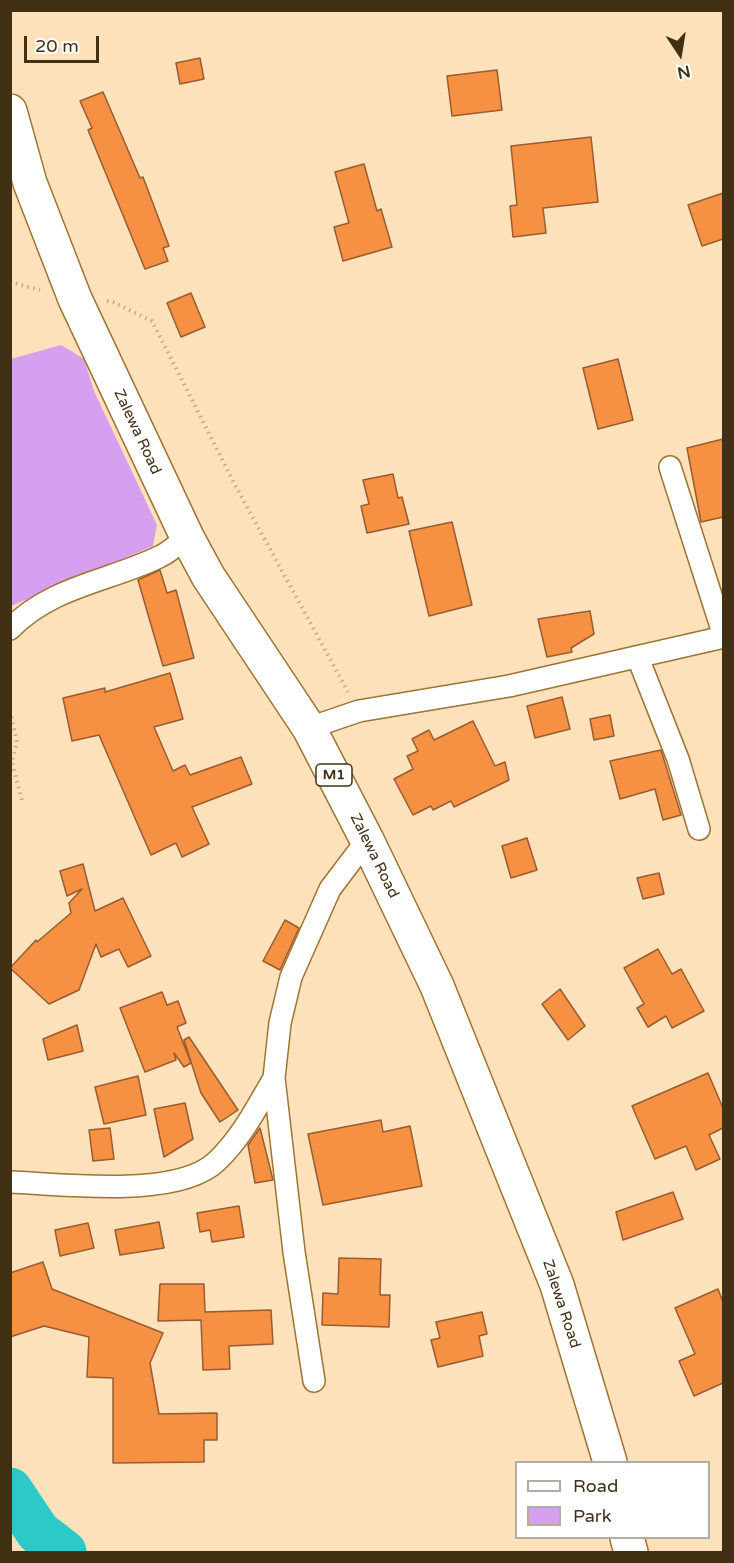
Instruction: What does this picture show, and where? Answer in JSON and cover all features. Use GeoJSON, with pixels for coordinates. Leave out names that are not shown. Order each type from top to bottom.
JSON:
{"type":"FeatureCollection","features":[{"type":"Feature","properties":{"kind":"highway","name":"Zalewa Road"},"geometry":{"type":"LineString","coordinates":[[12,124],[30,183],[75,299],[187,537],[208,576],[309,728],[367,840],[437,986],[557,1285],[610,1461]]}},
{"type":"Feature","properties":{"kind":"street"},"geometry":{"type":"LineString","coordinates":[[309,728],[359,711],[509,686],[638,658],[723,636],[670,467]]}},
{"type":"Feature","properties":{"kind":"street"},"geometry":{"type":"LineString","coordinates":[[10,629],[22,616],[43,603],[161,556],[187,537]]}},
{"type":"Feature","properties":{"kind":"street"},"geometry":{"type":"LineString","coordinates":[[638,658],[678,759],[699,828]]}},
{"type":"Feature","properties":{"kind":"street"},"geometry":{"type":"LineString","coordinates":[[314,1381],[294,1252],[274,1078],[280,1023],[291,977],[330,889],[367,840]]}},
{"type":"Feature","properties":{"kind":"street"},"geometry":{"type":"LineString","coordinates":[[10,1182],[153,1186],[192,1178],[215,1163],[239,1137],[274,1078]]}},
{"type":"Feature","properties":{"kind":"path"},"geometry":{"type":"LineString","coordinates":[[10,282],[75,299],[113,302],[152,321],[293,595],[359,711]]}},
{"type":"Feature","properties":{"kind":"path"},"geometry":{"type":"LineString","coordinates":[[10,711],[17,742],[12,762],[22,801]]}},
{"type":"Feature","properties":{"kind":"green space"},"geometry":{"type":"Polygon","coordinates":[[[61,345],[84,359],[94,391],[157,525],[153,546],[11,606],[11,359],[61,345]]]}},
{"type":"Feature","properties":{"kind":"building"},"geometry":{"type":"Polygon","coordinates":[[[200,58],[204,79],[180,84],[176,63],[200,58]]]}},
{"type":"Feature","properties":{"kind":"building"},"geometry":{"type":"Polygon","coordinates":[[[497,70],[502,110],[452,116],[447,76],[497,70]]]}},
{"type":"Feature","properties":{"kind":"building"},"geometry":{"type":"Polygon","coordinates":[[[103,92],[140,178],[143,177],[169,246],[163,248],[168,261],[145,269],[88,130],[92,128],[80,101],[103,92]]]}},
{"type":"Feature","properties":{"kind":"building"},"geometry":{"type":"Polygon","coordinates":[[[591,137],[598,202],[543,208],[546,233],[513,237],[510,206],[517,205],[511,146],[591,137]]]}},
{"type":"Feature","properties":{"kind":"building"},"geometry":{"type":"Polygon","coordinates":[[[364,164],[377,211],[381,209],[392,247],[343,261],[334,227],[349,223],[335,172],[364,164]]]}},
{"type":"Feature","properties":{"kind":"building"},"geometry":{"type":"Polygon","coordinates":[[[723,193],[723,239],[702,246],[688,205],[723,193]]]}},
{"type":"Feature","properties":{"kind":"building"},"geometry":{"type":"Polygon","coordinates":[[[191,293],[205,327],[181,337],[167,303],[191,293]]]}},
{"type":"Feature","properties":{"kind":"building"},"geometry":{"type":"Polygon","coordinates":[[[618,359],[633,420],[598,429],[583,368],[618,359]]]}},
{"type":"Feature","properties":{"kind":"building"},"geometry":{"type":"Polygon","coordinates":[[[723,439],[723,517],[701,522],[687,448],[723,439]]]}},
{"type":"Feature","properties":{"kind":"building"},"geometry":{"type":"Polygon","coordinates":[[[393,474],[398,498],[402,497],[409,524],[367,533],[361,506],[369,504],[363,480],[393,474]]]}},
{"type":"Feature","properties":{"kind":"building"},"geometry":{"type":"Polygon","coordinates":[[[452,522],[472,605],[429,616],[409,531],[452,522]]]}},
{"type":"Feature","properties":{"kind":"building"},"geometry":{"type":"Polygon","coordinates":[[[160,570],[167,593],[176,590],[194,658],[163,666],[138,580],[160,570]]]}},
{"type":"Feature","properties":{"kind":"building"},"geometry":{"type":"Polygon","coordinates":[[[590,611],[594,634],[571,648],[572,652],[547,657],[538,619],[590,611]]]}},
{"type":"Feature","properties":{"kind":"building"},"geometry":{"type":"Polygon","coordinates":[[[170,673],[183,719],[154,727],[173,771],[185,765],[190,775],[241,757],[252,784],[192,807],[209,844],[182,857],[176,843],[151,855],[99,735],[72,741],[63,698],[105,688],[105,692],[170,673]]]}},
{"type":"Feature","properties":{"kind":"building"},"geometry":{"type":"Polygon","coordinates":[[[562,697],[570,729],[535,738],[527,706],[562,697]]]}},
{"type":"Feature","properties":{"kind":"building"},"geometry":{"type":"Polygon","coordinates":[[[610,715],[614,736],[594,740],[590,719],[610,715]]]}},
{"type":"Feature","properties":{"kind":"building"},"geometry":{"type":"Polygon","coordinates":[[[473,721],[495,766],[505,762],[509,780],[454,807],[451,801],[433,810],[431,806],[413,815],[394,779],[413,769],[407,756],[418,751],[412,739],[429,730],[434,740],[473,721]]]}},
{"type":"Feature","properties":{"kind":"building"},"geometry":{"type":"Polygon","coordinates":[[[661,750],[681,815],[663,820],[655,789],[620,799],[610,761],[661,750]]]}},
{"type":"Feature","properties":{"kind":"building"},"geometry":{"type":"Polygon","coordinates":[[[527,838],[537,870],[511,878],[502,846],[527,838]]]}},
{"type":"Feature","properties":{"kind":"building"},"geometry":{"type":"Polygon","coordinates":[[[83,864],[95,911],[123,898],[151,956],[128,967],[119,949],[101,957],[96,944],[79,990],[49,1004],[10,968],[36,940],[37,942],[71,913],[69,903],[82,889],[67,896],[60,871],[83,864]]]}},
{"type":"Feature","properties":{"kind":"building"},"geometry":{"type":"Polygon","coordinates":[[[659,873],[664,894],[643,899],[637,878],[659,873]]]}},
{"type":"Feature","properties":{"kind":"building"},"geometry":{"type":"Polygon","coordinates":[[[285,920],[299,928],[280,970],[263,961],[285,920]]]}},
{"type":"Feature","properties":{"kind":"building"},"geometry":{"type":"Polygon","coordinates":[[[658,949],[672,974],[681,969],[704,1011],[672,1028],[666,1016],[648,1027],[637,1008],[644,1004],[624,968],[658,949]]]}},
{"type":"Feature","properties":{"kind":"building"},"geometry":{"type":"Polygon","coordinates":[[[560,989],[585,1026],[568,1040],[542,1004],[560,989]]]}},
{"type":"Feature","properties":{"kind":"building"},"geometry":{"type":"Polygon","coordinates":[[[162,992],[167,1005],[178,1001],[186,1023],[177,1027],[191,1063],[184,1067],[174,1053],[176,1060],[145,1072],[120,1008],[162,992]]]}},
{"type":"Feature","properties":{"kind":"building"},"geometry":{"type":"Polygon","coordinates":[[[77,1025],[83,1051],[48,1060],[43,1039],[77,1025]]]}},
{"type":"Feature","properties":{"kind":"building"},"geometry":{"type":"Polygon","coordinates":[[[189,1037],[238,1110],[220,1122],[201,1093],[184,1040],[189,1037]]]}},
{"type":"Feature","properties":{"kind":"building"},"geometry":{"type":"Polygon","coordinates":[[[708,1073],[723,1108],[723,1128],[709,1135],[720,1159],[696,1170],[686,1146],[655,1159],[632,1106],[708,1073]]]}},
{"type":"Feature","properties":{"kind":"building"},"geometry":{"type":"Polygon","coordinates":[[[138,1076],[146,1115],[104,1124],[95,1087],[138,1076]]]}},
{"type":"Feature","properties":{"kind":"building"},"geometry":{"type":"Polygon","coordinates":[[[185,1103],[193,1139],[164,1157],[154,1109],[185,1103]]]}},
{"type":"Feature","properties":{"kind":"building"},"geometry":{"type":"Polygon","coordinates":[[[381,1120],[383,1132],[410,1126],[422,1186],[323,1205],[308,1134],[381,1120]]]}},
{"type":"Feature","properties":{"kind":"building"},"geometry":{"type":"Polygon","coordinates":[[[110,1128],[114,1159],[93,1161],[89,1130],[110,1128]]]}},
{"type":"Feature","properties":{"kind":"building"},"geometry":{"type":"Polygon","coordinates":[[[260,1128],[273,1180],[255,1183],[248,1145],[260,1128]]]}},
{"type":"Feature","properties":{"kind":"building"},"geometry":{"type":"Polygon","coordinates":[[[673,1192],[683,1219],[623,1240],[616,1212],[673,1192]]]}},
{"type":"Feature","properties":{"kind":"building"},"geometry":{"type":"Polygon","coordinates":[[[239,1206],[244,1237],[212,1242],[210,1230],[200,1232],[197,1213],[239,1206]]]}},
{"type":"Feature","properties":{"kind":"building"},"geometry":{"type":"Polygon","coordinates":[[[159,1222],[164,1248],[120,1255],[115,1230],[159,1222]]]}},
{"type":"Feature","properties":{"kind":"building"},"geometry":{"type":"Polygon","coordinates":[[[88,1223],[94,1248],[60,1256],[55,1230],[88,1223]]]}},
{"type":"Feature","properties":{"kind":"building"},"geometry":{"type":"Polygon","coordinates":[[[339,1258],[381,1259],[380,1295],[390,1295],[389,1327],[322,1325],[323,1293],[338,1294],[339,1258]]]}},
{"type":"Feature","properties":{"kind":"building"},"geometry":{"type":"Polygon","coordinates":[[[43,1262],[52,1289],[163,1333],[150,1363],[159,1414],[217,1413],[217,1440],[204,1440],[204,1462],[113,1463],[113,1378],[87,1377],[89,1337],[44,1326],[10,1337],[10,1273],[43,1262]]]}},
{"type":"Feature","properties":{"kind":"building"},"geometry":{"type":"Polygon","coordinates":[[[160,1284],[204,1284],[205,1312],[271,1310],[273,1344],[229,1346],[230,1369],[203,1370],[201,1320],[158,1321],[160,1284]]]}},
{"type":"Feature","properties":{"kind":"building"},"geometry":{"type":"Polygon","coordinates":[[[718,1289],[723,1302],[723,1383],[694,1396],[679,1361],[695,1354],[675,1308],[718,1289]]]}},
{"type":"Feature","properties":{"kind":"building"},"geometry":{"type":"Polygon","coordinates":[[[482,1312],[487,1334],[479,1336],[483,1356],[438,1367],[431,1340],[440,1338],[436,1322],[482,1312]]]}},
{"type":"Feature","properties":{"kind":"waterway"},"geometry":{"type":"LineString","coordinates":[[10,1490],[38,1532],[64,1552]]}}]}
